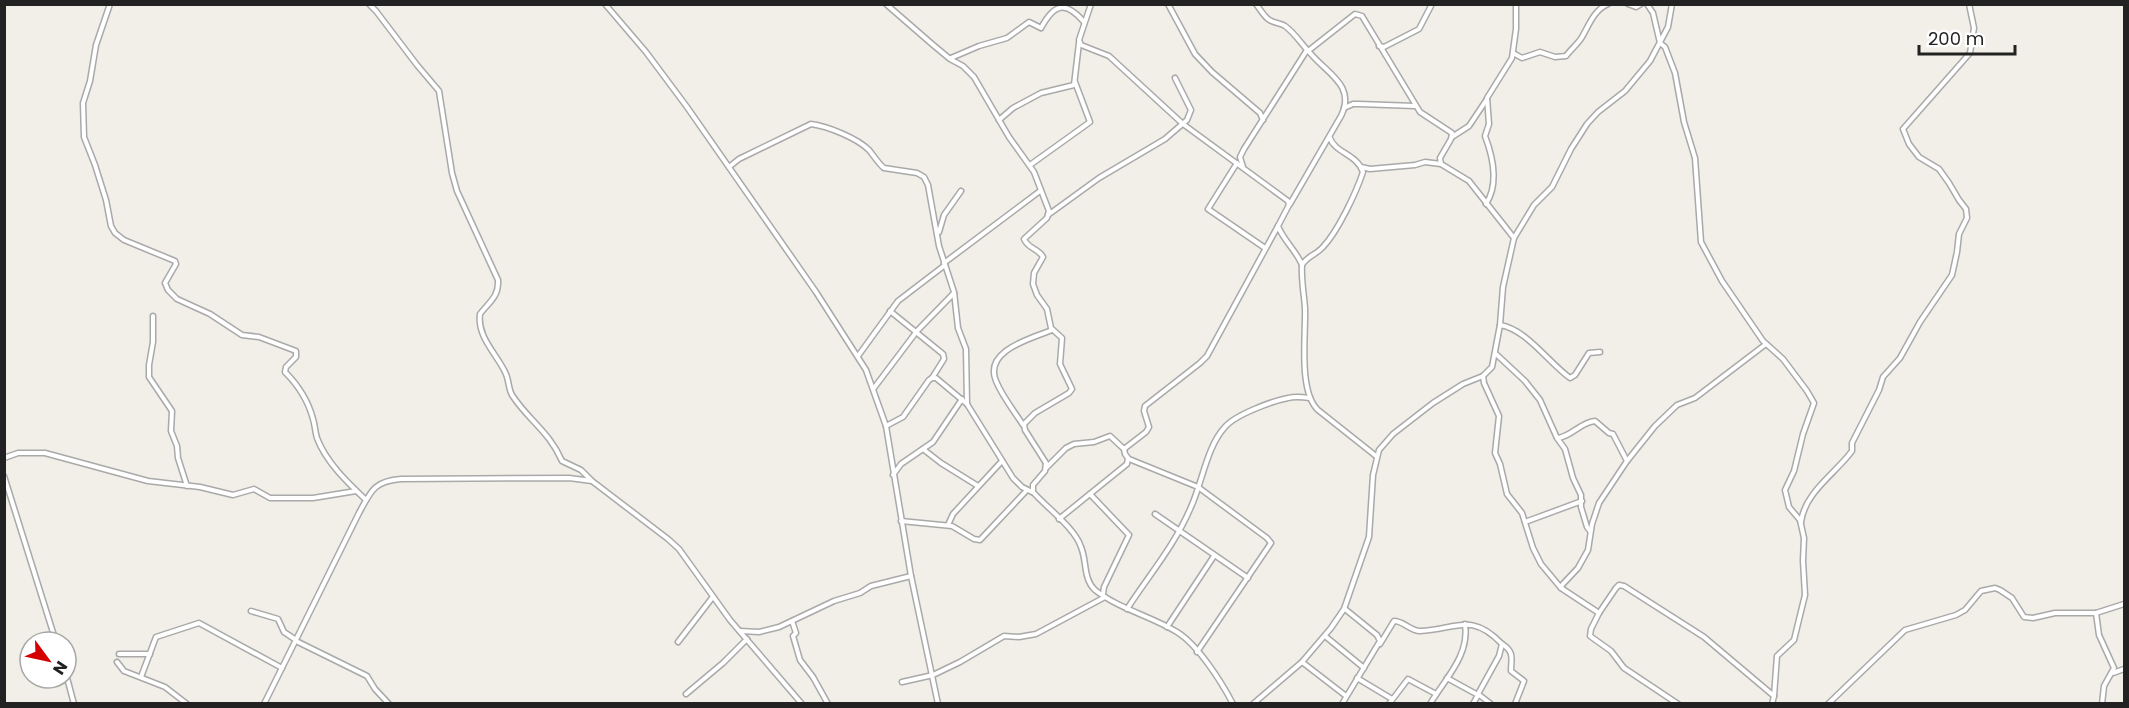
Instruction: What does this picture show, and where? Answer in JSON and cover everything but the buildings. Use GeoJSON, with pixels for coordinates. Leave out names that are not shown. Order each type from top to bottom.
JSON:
{"type":"FeatureCollection","features":[{"type":"Feature","properties":{"kind":"street"},"geometry":{"type":"LineString","coordinates":[[110,4],[96,45],[82,114],[84,137],[104,193],[111,226],[123,240],[175,261],[176,264],[165,283],[177,299],[210,314],[242,335],[259,337],[296,351],[296,357],[286,367],[285,372],[304,395],[314,421],[317,437],[325,454],[366,500]]}},
{"type":"Feature","properties":{"kind":"street"},"geometry":{"type":"LineString","coordinates":[[369,4],[440,91],[452,173],[457,191],[498,279],[496,294],[480,314],[481,333],[505,371],[513,396],[534,424],[542,428],[552,440],[562,461],[581,470],[668,539],[686,558],[712,598],[802,704]]}},
{"type":"Feature","properties":{"kind":"street"},"geometry":{"type":"LineString","coordinates":[[605,4],[667,79],[729,167],[858,356],[874,389],[886,426],[892,476],[938,704]]}},
{"type":"Feature","properties":{"kind":"street"},"geometry":{"type":"LineString","coordinates":[[886,4],[950,59],[971,73],[1038,179],[1040,191],[1049,211],[1048,216]]}},
{"type":"Feature","properties":{"kind":"street"},"geometry":{"type":"LineString","coordinates":[[1030,165],[1090,122],[1075,82],[1076,54],[1091,4]]}},
{"type":"Feature","properties":{"kind":"street"},"geometry":{"type":"LineString","coordinates":[[1168,4],[1195,54],[1262,118]]}},
{"type":"Feature","properties":{"kind":"street"},"geometry":{"type":"LineString","coordinates":[[1124,449],[1148,430],[1145,406],[1207,356],[1344,108],[1345,99],[1340,84],[1291,31],[1269,20],[1256,4]]}},
{"type":"Feature","properties":{"kind":"street"},"geometry":{"type":"LineString","coordinates":[[1379,46],[1384,47],[1419,30],[1432,4]]}},
{"type":"Feature","properties":{"kind":"street"},"geometry":{"type":"LineString","coordinates":[[1441,164],[1440,158],[1452,137],[1468,126],[1511,60],[1516,30],[1516,4]]}},
{"type":"Feature","properties":{"kind":"street"},"geometry":{"type":"LineString","coordinates":[[1513,53],[1522,58],[1539,52],[1555,57],[1566,56],[1582,38],[1590,20],[1608,4]]}},
{"type":"Feature","properties":{"kind":"street"},"geometry":{"type":"LineString","coordinates":[[1628,4],[1636,7],[1641,4]]}},
{"type":"Feature","properties":{"kind":"street"},"geometry":{"type":"LineString","coordinates":[[1647,4],[1653,13],[1660,43],[1665,47],[1675,73],[1683,116],[1695,158],[1701,242],[1722,281],[1766,344],[1793,372],[1814,404],[1803,434],[1794,471],[1785,490],[1789,507],[1801,523]]}},
{"type":"Feature","properties":{"kind":"street"},"geometry":{"type":"LineString","coordinates":[[1253,704],[1302,662],[1325,636],[1344,609],[1370,537],[1376,457],[1387,440],[1433,403],[1463,384],[1483,376],[1492,367],[1500,325],[1503,287],[1514,238],[1534,205],[1552,187],[1571,149],[1587,124],[1598,112],[1630,87],[1650,61],[1668,27],[1672,4]]}},
{"type":"Feature","properties":{"kind":"street"},"geometry":{"type":"LineString","coordinates":[[1772,704],[1777,656],[1794,640],[1805,595],[1804,538],[1801,523],[1803,512],[1813,493],[1852,451],[1852,443],[1879,390],[1883,377],[1900,358],[1924,315],[1952,275],[1958,252],[1959,234],[1967,218],[1966,209],[1938,169],[1919,157],[1909,144],[1903,129],[1970,53],[1974,28],[1969,4]]}},
{"type":"Feature","properties":{"kind":"street"},"geometry":{"type":"LineString","coordinates":[[1046,5],[1052,11]]}},
{"type":"Feature","properties":{"kind":"street"},"geometry":{"type":"LineString","coordinates":[[950,59],[1012,35],[1029,22],[1041,28],[1052,11],[1064,5],[1075,11],[1084,22]]}},
{"type":"Feature","properties":{"kind":"street"},"geometry":{"type":"LineString","coordinates":[[1265,248],[1208,209],[1262,118],[1267,114],[1307,50],[1358,13],[1365,20],[1416,106],[1426,117],[1449,130],[1452,137]]}},
{"type":"Feature","properties":{"kind":"street"},"geometry":{"type":"LineString","coordinates":[[1079,43],[1102,53],[1115,62],[1183,124],[1244,167],[1283,197],[1289,205]]}},
{"type":"Feature","properties":{"kind":"street"},"geometry":{"type":"LineString","coordinates":[[1023,426],[1027,419],[1072,389],[1060,364],[1062,338],[1052,330],[1048,321],[1047,309],[1037,296],[1032,284],[1034,273],[1043,257],[1041,253],[1026,244],[1024,239],[1051,211],[1099,178],[1165,139],[1183,124],[1191,112],[1175,78]]}},
{"type":"Feature","properties":{"kind":"street"},"geometry":{"type":"LineString","coordinates":[[999,120],[1013,108],[1041,93],[1071,87],[1075,82]]}},
{"type":"Feature","properties":{"kind":"street"},"geometry":{"type":"LineString","coordinates":[[1486,204],[1493,192],[1494,180],[1485,136],[1489,124],[1487,98]]}},
{"type":"Feature","properties":{"kind":"street"},"geometry":{"type":"LineString","coordinates":[[1345,99],[1353,104]]}},
{"type":"Feature","properties":{"kind":"street"},"geometry":{"type":"LineString","coordinates":[[1344,108],[1353,104],[1416,106]]}},
{"type":"Feature","properties":{"kind":"street"},"geometry":{"type":"LineString","coordinates":[[729,167],[739,159],[811,124],[824,127],[860,143],[884,168],[917,173],[924,177],[932,200],[944,264],[954,292],[958,328],[966,349],[967,404]]}},
{"type":"Feature","properties":{"kind":"street"},"geometry":{"type":"LineString","coordinates":[[1329,138],[1332,144],[1349,155],[1363,172]]}},
{"type":"Feature","properties":{"kind":"street"},"geometry":{"type":"LineString","coordinates":[[1240,157],[1244,167]]}},
{"type":"Feature","properties":{"kind":"street"},"geometry":{"type":"LineString","coordinates":[[1361,167],[1415,165],[1425,162],[1441,164],[1465,177],[1514,238]]}},
{"type":"Feature","properties":{"kind":"street"},"geometry":{"type":"LineString","coordinates":[[1302,265],[1306,258],[1318,252],[1326,243],[1349,204],[1363,172],[1370,168]]}},
{"type":"Feature","properties":{"kind":"street"},"geometry":{"type":"LineString","coordinates":[[938,236],[945,215],[961,191]]}},
{"type":"Feature","properties":{"kind":"street"},"geometry":{"type":"LineString","coordinates":[[858,356],[903,296],[1040,191]]}},
{"type":"Feature","properties":{"kind":"street"},"geometry":{"type":"LineString","coordinates":[[1278,226],[1298,255],[1302,265],[1304,350],[1310,398],[1318,410],[1369,448],[1376,457]]}},
{"type":"Feature","properties":{"kind":"street"},"geometry":{"type":"LineString","coordinates":[[874,389],[917,331],[954,292]]}},
{"type":"Feature","properties":{"kind":"street"},"geometry":{"type":"LineString","coordinates":[[886,426],[903,417],[932,378],[944,356],[917,331],[890,311]]}},
{"type":"Feature","properties":{"kind":"street"},"geometry":{"type":"LineString","coordinates":[[153,316],[149,377],[172,411],[171,431],[187,486]]}},
{"type":"Feature","properties":{"kind":"street"},"geometry":{"type":"LineString","coordinates":[[1500,325],[1520,332],[1570,378],[1574,377],[1589,352],[1600,352]]}},
{"type":"Feature","properties":{"kind":"street"},"geometry":{"type":"LineString","coordinates":[[1045,469],[1044,458],[995,381],[996,364],[1010,346],[1052,330]]}},
{"type":"Feature","properties":{"kind":"street"},"geometry":{"type":"LineString","coordinates":[[1561,588],[1578,568],[1588,550],[1590,531],[1599,503],[1654,426],[1677,405],[1695,399],[1766,344]]}},
{"type":"Feature","properties":{"kind":"street"},"geometry":{"type":"LineString","coordinates":[[1495,353],[1535,392],[1557,438],[1565,449],[1590,531]]}},
{"type":"Feature","properties":{"kind":"street"},"geometry":{"type":"LineString","coordinates":[[1483,376],[1499,416],[1495,453],[1507,494],[1522,513],[1533,548],[1542,564],[1561,588],[1599,613]]}},
{"type":"Feature","properties":{"kind":"street"},"geometry":{"type":"LineString","coordinates":[[932,378],[940,381],[967,404],[1017,483],[1033,492],[1080,542],[1088,579],[1094,589],[1127,609],[1179,634],[1197,652],[1233,704]]}},
{"type":"Feature","properties":{"kind":"street"},"geometry":{"type":"LineString","coordinates":[[1127,609],[1165,555],[1192,507],[1217,439],[1226,426],[1274,402],[1292,397],[1310,398]]}},
{"type":"Feature","properties":{"kind":"street"},"geometry":{"type":"LineString","coordinates":[[892,476],[902,464],[933,442],[962,399]]}},
{"type":"Feature","properties":{"kind":"street"},"geometry":{"type":"LineString","coordinates":[[1557,438],[1563,437],[1586,423],[1595,421],[1613,434],[1627,461]]}},
{"type":"Feature","properties":{"kind":"street"},"geometry":{"type":"LineString","coordinates":[[1033,492],[1033,485],[1045,469],[1074,444],[1094,442],[1110,436],[1124,449],[1129,462],[1059,519]]}},
{"type":"Feature","properties":{"kind":"street"},"geometry":{"type":"LineString","coordinates":[[923,449],[941,464],[978,486]]}},
{"type":"Feature","properties":{"kind":"street"},"geometry":{"type":"LineString","coordinates":[[4,458],[18,453],[45,453],[139,480],[200,487],[233,495],[254,489],[270,498],[308,499],[357,491]]}},
{"type":"Feature","properties":{"kind":"street"},"geometry":{"type":"LineString","coordinates":[[1128,459],[1198,487],[1268,538],[1271,543],[1197,652]]}},
{"type":"Feature","properties":{"kind":"street"},"geometry":{"type":"LineString","coordinates":[[948,525],[953,514],[1002,461]]}},
{"type":"Feature","properties":{"kind":"street"},"geometry":{"type":"LineString","coordinates":[[891,465],[902,464]]}},
{"type":"Feature","properties":{"kind":"street"},"geometry":{"type":"LineString","coordinates":[[4,476],[52,630]]}},
{"type":"Feature","properties":{"kind":"street"},"geometry":{"type":"LineString","coordinates":[[264,704],[366,500],[380,483],[401,479],[562,478],[592,481]]}},
{"type":"Feature","properties":{"kind":"street"},"geometry":{"type":"LineString","coordinates":[[901,520],[948,525],[974,539],[982,539],[1027,490]]}},
{"type":"Feature","properties":{"kind":"street"},"geometry":{"type":"LineString","coordinates":[[1090,494],[1129,535],[1104,586],[1105,596]]}},
{"type":"Feature","properties":{"kind":"street"},"geometry":{"type":"LineString","coordinates":[[1524,522],[1582,501]]}},
{"type":"Feature","properties":{"kind":"street"},"geometry":{"type":"LineString","coordinates":[[1155,514],[1248,579]]}},
{"type":"Feature","properties":{"kind":"street"},"geometry":{"type":"LineString","coordinates":[[1167,627],[1214,556]]}},
{"type":"Feature","properties":{"kind":"street"},"geometry":{"type":"LineString","coordinates":[[740,631],[763,631],[792,621],[834,601],[860,593],[871,586],[911,576]]}},
{"type":"Feature","properties":{"kind":"street"},"geometry":{"type":"LineString","coordinates":[[1678,704],[1624,668],[1611,651],[1590,636],[1599,613],[1617,586],[1624,586],[1704,637],[1774,696]]}},
{"type":"Feature","properties":{"kind":"street"},"geometry":{"type":"LineString","coordinates":[[1828,704],[1905,630],[1956,615],[1965,610],[1978,593],[1988,589],[1995,588],[2006,594],[2027,618],[2055,613],[2096,613],[2124,604]]}},
{"type":"Feature","properties":{"kind":"street"},"geometry":{"type":"LineString","coordinates":[[902,682],[933,675],[960,662],[998,638],[1027,636],[1036,633],[1105,596]]}},
{"type":"Feature","properties":{"kind":"street"},"geometry":{"type":"LineString","coordinates":[[678,642],[712,598]]}},
{"type":"Feature","properties":{"kind":"street"},"geometry":{"type":"LineString","coordinates":[[1344,609],[1379,637],[1380,644]]}},
{"type":"Feature","properties":{"kind":"street"},"geometry":{"type":"LineString","coordinates":[[251,611],[278,619],[284,632],[296,641],[365,674],[389,704]]}},
{"type":"Feature","properties":{"kind":"street"},"geometry":{"type":"LineString","coordinates":[[2096,613],[2099,635],[2114,666],[2113,674]]}},
{"type":"Feature","properties":{"kind":"street"},"geometry":{"type":"LineString","coordinates":[[792,621],[796,633],[793,636],[797,653],[828,704]]}},
{"type":"Feature","properties":{"kind":"street"},"geometry":{"type":"LineString","coordinates":[[1342,704],[1395,621],[1400,621],[1417,631],[1465,624],[1479,628],[1510,649],[1512,654],[1510,671],[1524,681],[1515,704]]}},
{"type":"Feature","properties":{"kind":"street"},"geometry":{"type":"LineString","coordinates":[[141,677],[154,640],[158,636],[187,629],[199,623],[282,668]]}},
{"type":"Feature","properties":{"kind":"street"},"geometry":{"type":"LineString","coordinates":[[1430,704],[1465,645],[1465,624]]}},
{"type":"Feature","properties":{"kind":"street"},"geometry":{"type":"LineString","coordinates":[[1325,636],[1364,668]]}},
{"type":"Feature","properties":{"kind":"street"},"geometry":{"type":"LineString","coordinates":[[686,694],[747,639]]}},
{"type":"Feature","properties":{"kind":"street"},"geometry":{"type":"LineString","coordinates":[[1473,704],[1499,656],[1502,644]]}},
{"type":"Feature","properties":{"kind":"street"},"geometry":{"type":"LineString","coordinates":[[119,654],[150,654]]}},
{"type":"Feature","properties":{"kind":"street"},"geometry":{"type":"LineString","coordinates":[[117,662],[124,671],[165,687],[187,704]]}},
{"type":"Feature","properties":{"kind":"street"},"geometry":{"type":"LineString","coordinates":[[1302,662],[1346,696]]}},
{"type":"Feature","properties":{"kind":"street"},"geometry":{"type":"LineString","coordinates":[[2102,704],[2104,686],[2113,674],[2124,669]]}},
{"type":"Feature","properties":{"kind":"street"},"geometry":{"type":"LineString","coordinates":[[1358,678],[1391,701],[1408,679],[1436,694]]}},
{"type":"Feature","properties":{"kind":"street"},"geometry":{"type":"LineString","coordinates":[[1447,678],[1491,704]]}}]}
